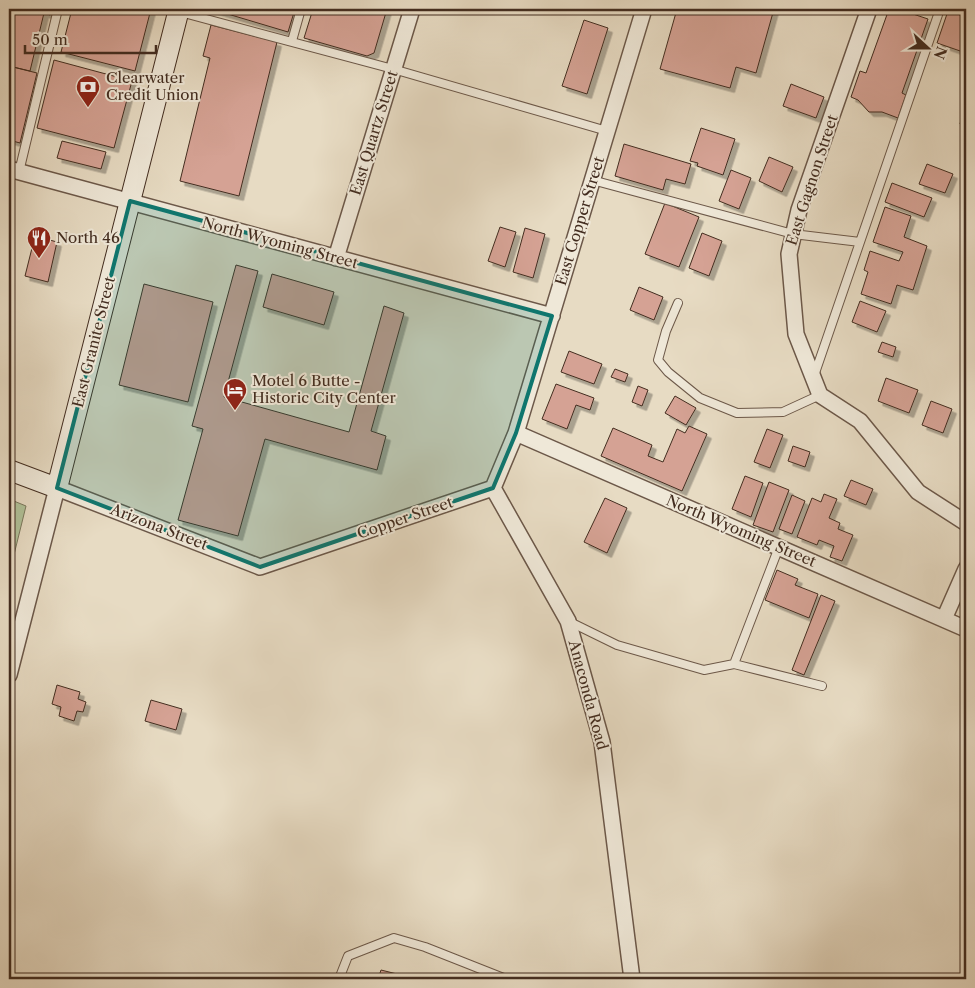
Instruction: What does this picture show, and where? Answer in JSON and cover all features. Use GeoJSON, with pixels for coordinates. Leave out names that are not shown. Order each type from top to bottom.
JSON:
{"type":"FeatureCollection","features":[{"type":"Feature","properties":{"kind":"street","name":"East Quartz Street"},"geometry":{"type":"LineString","coordinates":[[336,258],[412,9]]}},
{"type":"Feature","properties":{"kind":"street","name":"East Copper Street"},"geometry":{"type":"LineString","coordinates":[[516,433],[644,9]]}},
{"type":"Feature","properties":{"kind":"street","name":"East Gagnon Street"},"geometry":{"type":"LineString","coordinates":[[820,395],[796,334],[788,254],[802,201],[870,9]]}},
{"type":"Feature","properties":{"kind":"street","name":"East Granite Street"},"geometry":{"type":"LineString","coordinates":[[9,675],[179,10]]}},
{"type":"Feature","properties":{"kind":"street","name":"North Wyoming Street"},"geometry":{"type":"LineString","coordinates":[[14,171],[552,316]]}},
{"type":"Feature","properties":{"kind":"street"},"geometry":{"type":"LineString","coordinates":[[820,395],[860,421],[918,492],[966,523]]}},
{"type":"Feature","properties":{"kind":"street","name":"North Wyoming Street"},"geometry":{"type":"LineString","coordinates":[[516,433],[966,629]]}},
{"type":"Feature","properties":{"kind":"street"},"geometry":{"type":"LineString","coordinates":[[493,488],[516,433]]}},
{"type":"Feature","properties":{"kind":"street"},"geometry":{"type":"LineString","coordinates":[[9,470],[57,488]]}},
{"type":"Feature","properties":{"kind":"street","name":"Arizona Street"},"geometry":{"type":"LineString","coordinates":[[57,488],[260,567]]}},
{"type":"Feature","properties":{"kind":"street","name":"Copper Street"},"geometry":{"type":"LineString","coordinates":[[260,567],[493,488]]}},
{"type":"Feature","properties":{"kind":"street","name":"Anaconda Road"},"geometry":{"type":"LineString","coordinates":[[493,488],[568,621],[602,742],[632,979]]}},
{"type":"Feature","properties":{"kind":"street"},"geometry":{"type":"LineString","coordinates":[[944,619],[966,569]]}},
{"type":"Feature","properties":{"kind":"lane"},"geometry":{"type":"LineString","coordinates":[[14,171],[58,9]]}},
{"type":"Feature","properties":{"kind":"lane"},"geometry":{"type":"LineString","coordinates":[[292,41],[301,9]]}},
{"type":"Feature","properties":{"kind":"lane"},"geometry":{"type":"LineString","coordinates":[[814,378],[940,9]]}},
{"type":"Feature","properties":{"kind":"lane"},"geometry":{"type":"LineString","coordinates":[[179,10],[394,69],[607,131]]}},
{"type":"Feature","properties":{"kind":"lane"},"geometry":{"type":"LineString","coordinates":[[592,180],[793,234],[860,242]]}},
{"type":"Feature","properties":{"kind":"lane"},"geometry":{"type":"LineString","coordinates":[[678,303],[666,331],[658,360],[668,372],[700,398],[737,413],[783,412],[820,395]]}},
{"type":"Feature","properties":{"kind":"lane"},"geometry":{"type":"LineString","coordinates":[[734,664],[779,547]]}},
{"type":"Feature","properties":{"kind":"lane"},"geometry":{"type":"LineString","coordinates":[[568,621],[617,645],[704,670],[734,664],[822,686]]}},
{"type":"Feature","properties":{"kind":"lane"},"geometry":{"type":"LineString","coordinates":[[339,979],[348,956],[394,938],[425,947],[506,979]]}},
{"type":"Feature","properties":{"kind":"highlighted area"},"geometry":{"type":"Polygon","coordinates":[[[130,201],[552,316],[516,433],[493,488],[260,567],[57,488],[130,201]]]}},
{"type":"Feature","properties":{"kind":"green space"},"geometry":{"type":"Polygon","coordinates":[[[9,499],[26,506],[9,575],[9,499]]]}},
{"type":"Feature","properties":{"kind":"building"},"geometry":{"type":"Polygon","coordinates":[[[9,9],[52,9],[50,15],[44,13],[30,71],[9,66],[9,9]]]}},
{"type":"Feature","properties":{"kind":"building"},"geometry":{"type":"Polygon","coordinates":[[[72,9],[151,9],[135,71],[61,52],[72,9]]]}},
{"type":"Feature","properties":{"kind":"building"},"geometry":{"type":"Polygon","coordinates":[[[211,9],[295,9],[288,32],[211,9]]]}},
{"type":"Feature","properties":{"kind":"building"},"geometry":{"type":"Polygon","coordinates":[[[313,9],[387,9],[374,53],[367,56],[304,38],[313,9]]]}},
{"type":"Feature","properties":{"kind":"building"},"geometry":{"type":"Polygon","coordinates":[[[677,9],[774,9],[756,73],[736,67],[730,88],[660,69],[677,9]]]}},
{"type":"Feature","properties":{"kind":"building"},"geometry":{"type":"Polygon","coordinates":[[[889,9],[898,9],[928,19],[902,93],[906,95],[898,118],[882,112],[869,112],[858,100],[851,97],[860,71],[866,73],[889,9]]]}},
{"type":"Feature","properties":{"kind":"building"},"geometry":{"type":"Polygon","coordinates":[[[948,11],[963,16],[966,13],[966,53],[937,43],[948,11]]]}},
{"type":"Feature","properties":{"kind":"building"},"geometry":{"type":"Polygon","coordinates":[[[584,20],[608,28],[587,94],[562,86],[584,20]]]}},
{"type":"Feature","properties":{"kind":"building"},"geometry":{"type":"Polygon","coordinates":[[[211,25],[277,42],[239,196],[180,181],[210,58],[203,56],[211,25]]]}},
{"type":"Feature","properties":{"kind":"building"},"geometry":{"type":"Polygon","coordinates":[[[54,60],[132,81],[114,148],[37,128],[54,60]]]}},
{"type":"Feature","properties":{"kind":"building"},"geometry":{"type":"Polygon","coordinates":[[[9,66],[37,73],[20,143],[9,140],[9,66]]]}},
{"type":"Feature","properties":{"kind":"building"},"geometry":{"type":"Polygon","coordinates":[[[791,84],[824,97],[816,118],[783,106],[791,84]]]}},
{"type":"Feature","properties":{"kind":"building"},"geometry":{"type":"Polygon","coordinates":[[[966,101],[966,126],[960,124],[966,101]]]}},
{"type":"Feature","properties":{"kind":"building"},"geometry":{"type":"Polygon","coordinates":[[[701,128],[735,139],[723,175],[697,166],[698,163],[690,161],[701,128]]]}},
{"type":"Feature","properties":{"kind":"building"},"geometry":{"type":"Polygon","coordinates":[[[62,141],[106,152],[101,169],[57,158],[62,141]]]}},
{"type":"Feature","properties":{"kind":"building"},"geometry":{"type":"Polygon","coordinates":[[[624,144],[691,164],[685,184],[666,179],[663,190],[615,176],[624,144]]]}},
{"type":"Feature","properties":{"kind":"building"},"geometry":{"type":"Polygon","coordinates":[[[769,157],[793,167],[782,192],[759,181],[769,157]]]}},
{"type":"Feature","properties":{"kind":"building"},"geometry":{"type":"Polygon","coordinates":[[[927,164],[953,174],[945,193],[919,184],[927,164]]]}},
{"type":"Feature","properties":{"kind":"building"},"geometry":{"type":"Polygon","coordinates":[[[731,170],[751,178],[739,209],[719,201],[731,170]]]}},
{"type":"Feature","properties":{"kind":"building"},"geometry":{"type":"Polygon","coordinates":[[[892,183],[932,198],[924,217],[885,202],[892,183]]]}},
{"type":"Feature","properties":{"kind":"building"},"geometry":{"type":"Polygon","coordinates":[[[665,203],[699,217],[679,267],[645,254],[665,203]]]}},
{"type":"Feature","properties":{"kind":"building"},"geometry":{"type":"Polygon","coordinates":[[[885,207],[911,216],[904,237],[927,246],[913,290],[897,285],[891,304],[861,294],[868,272],[864,270],[870,251],[899,261],[903,252],[873,242],[885,207]]]}},
{"type":"Feature","properties":{"kind":"building"},"geometry":{"type":"Polygon","coordinates":[[[500,227],[516,232],[505,267],[488,261],[500,227]]]}},
{"type":"Feature","properties":{"kind":"building"},"geometry":{"type":"Polygon","coordinates":[[[525,228],[545,234],[533,278],[513,272],[525,228]]]}},
{"type":"Feature","properties":{"kind":"building"},"geometry":{"type":"Polygon","coordinates":[[[702,233],[722,241],[709,276],[689,268],[702,233]]]}},
{"type":"Feature","properties":{"kind":"building"},"geometry":{"type":"Polygon","coordinates":[[[35,236],[57,242],[48,282],[25,276],[35,236]]]}},
{"type":"Feature","properties":{"kind":"building","name":"Motel 6 Butte - Historic City Center"},"geometry":{"type":"Polygon","coordinates":[[[236,265],[258,271],[224,397],[349,432],[384,306],[404,313],[371,431],[386,436],[377,470],[265,439],[238,536],[178,520],[203,429],[192,426],[236,265]]]}},
{"type":"Feature","properties":{"kind":"building"},"geometry":{"type":"Polygon","coordinates":[[[272,274],[334,292],[324,325],[263,307],[272,274]]]}},
{"type":"Feature","properties":{"kind":"building"},"geometry":{"type":"Polygon","coordinates":[[[144,284],[213,302],[188,402],[119,385],[144,284]]]}},
{"type":"Feature","properties":{"kind":"building"},"geometry":{"type":"Polygon","coordinates":[[[639,287],[663,297],[654,320],[630,310],[639,287]]]}},
{"type":"Feature","properties":{"kind":"building"},"geometry":{"type":"Polygon","coordinates":[[[860,301],[886,311],[877,332],[852,322],[860,301]]]}},
{"type":"Feature","properties":{"kind":"building"},"geometry":{"type":"Polygon","coordinates":[[[882,342],[896,347],[893,357],[878,352],[882,342]]]}},
{"type":"Feature","properties":{"kind":"building"},"geometry":{"type":"Polygon","coordinates":[[[569,351],[602,364],[594,384],[561,372],[569,351]]]}},
{"type":"Feature","properties":{"kind":"building"},"geometry":{"type":"Polygon","coordinates":[[[615,369],[628,374],[625,382],[611,377],[615,369]]]}},
{"type":"Feature","properties":{"kind":"building"},"geometry":{"type":"Polygon","coordinates":[[[886,378],[918,390],[909,413],[878,401],[886,378]]]}},
{"type":"Feature","properties":{"kind":"building"},"geometry":{"type":"Polygon","coordinates":[[[556,384],[594,398],[590,410],[576,405],[567,429],[542,419],[556,384]]]}},
{"type":"Feature","properties":{"kind":"building"},"geometry":{"type":"Polygon","coordinates":[[[638,386],[648,390],[642,406],[632,402],[638,386]]]}},
{"type":"Feature","properties":{"kind":"building"},"geometry":{"type":"Polygon","coordinates":[[[675,396],[696,408],[686,425],[665,413],[675,396]]]}},
{"type":"Feature","properties":{"kind":"building"},"geometry":{"type":"Polygon","coordinates":[[[931,401],[952,409],[943,433],[922,425],[931,401]]]}},
{"type":"Feature","properties":{"kind":"building"},"geometry":{"type":"Polygon","coordinates":[[[689,426],[707,434],[682,491],[601,456],[613,428],[652,445],[648,456],[663,462],[677,429],[685,433],[689,426]]]}},
{"type":"Feature","properties":{"kind":"building"},"geometry":{"type":"Polygon","coordinates":[[[767,429],[783,435],[770,468],[754,462],[767,429]]]}},
{"type":"Feature","properties":{"kind":"building"},"geometry":{"type":"Polygon","coordinates":[[[793,446],[810,452],[805,467],[788,461],[793,446]]]}},
{"type":"Feature","properties":{"kind":"building"},"geometry":{"type":"Polygon","coordinates":[[[745,476],[763,483],[751,517],[732,509],[745,476]]]}},
{"type":"Feature","properties":{"kind":"building"},"geometry":{"type":"Polygon","coordinates":[[[851,480],[873,489],[866,505],[844,496],[851,480]]]}},
{"type":"Feature","properties":{"kind":"building"},"geometry":{"type":"Polygon","coordinates":[[[769,482],[789,490],[773,532],[753,525],[769,482]]]}},
{"type":"Feature","properties":{"kind":"building"},"geometry":{"type":"Polygon","coordinates":[[[824,494],[837,499],[829,518],[840,523],[838,529],[853,535],[842,561],[830,557],[834,546],[819,540],[817,545],[797,537],[812,498],[821,502],[824,494]]]}},
{"type":"Feature","properties":{"kind":"building"},"geometry":{"type":"Polygon","coordinates":[[[792,495],[805,501],[792,534],[779,529],[792,495]]]}},
{"type":"Feature","properties":{"kind":"building"},"geometry":{"type":"Polygon","coordinates":[[[605,498],[627,508],[607,553],[584,542],[605,498]]]}},
{"type":"Feature","properties":{"kind":"building"},"geometry":{"type":"Polygon","coordinates":[[[777,570],[798,579],[795,585],[818,594],[809,618],[765,600],[777,570]]]}},
{"type":"Feature","properties":{"kind":"building"},"geometry":{"type":"Polygon","coordinates":[[[821,595],[835,601],[804,675],[792,670],[821,595]]]}},
{"type":"Feature","properties":{"kind":"building"},"geometry":{"type":"Polygon","coordinates":[[[57,685],[80,692],[78,699],[86,702],[83,712],[77,711],[74,721],[59,716],[61,707],[52,704],[57,685]]]}},
{"type":"Feature","properties":{"kind":"building"},"geometry":{"type":"Polygon","coordinates":[[[151,700],[182,709],[176,730],[145,721],[151,700]]]}},
{"type":"Feature","properties":{"kind":"building"},"geometry":{"type":"Polygon","coordinates":[[[381,970],[417,979],[378,979],[381,970]]]}},
{"type":"Feature","properties":{"kind":"place","name":"Clearwater Credit Union"},"geometry":{"type":"Point","coordinates":[88,108]}},
{"type":"Feature","properties":{"kind":"place","name":"North 46"},"geometry":{"type":"Point","coordinates":[39,259]}},
{"type":"Feature","properties":{"kind":"place","name":"Motel 6 Butte - Historic City Center"},"geometry":{"type":"Point","coordinates":[235,411]}}]}
